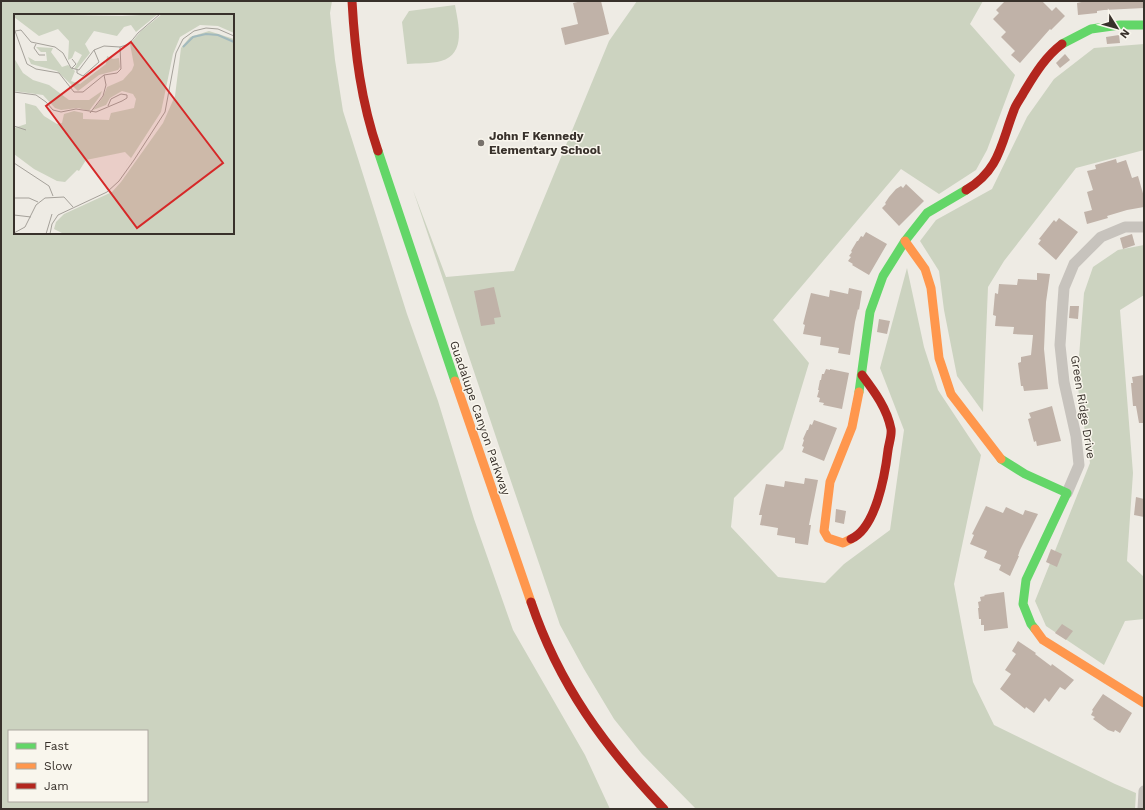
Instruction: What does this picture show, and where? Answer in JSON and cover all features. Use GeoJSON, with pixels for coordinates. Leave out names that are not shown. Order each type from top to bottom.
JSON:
{"type":"FeatureCollection","features":[{"type":"Feature","properties":{"kind":"street","name":"Guadalupe Canyon Parkway"},"geometry":{"type":"LineString","coordinates":[[352,1],[357,65],[362,95],[371,130],[423,288],[485,465],[535,615],[559,671],[587,718],[620,762],[664,809]]}},
{"type":"Feature","properties":{"kind":"street"},"geometry":{"type":"LineString","coordinates":[[862,375],[876,394],[886,414],[891,430],[885,472],[874,511],[858,536],[843,543],[828,538],[824,531],[830,482],[852,427],[862,375],[870,312],[883,276],[905,241],[927,213],[973,186],[991,170],[1002,147],[1014,109],[1041,64],[1061,44],[1092,29],[1120,25],[1144,26]]}},
{"type":"Feature","properties":{"kind":"street","name":"Green Ridge Drive"},"geometry":{"type":"LineString","coordinates":[[1067,493],[1080,465],[1076,436],[1064,382],[1060,345],[1064,288],[1074,264],[1101,237],[1125,227],[1144,227]]}},
{"type":"Feature","properties":{"kind":"street"},"geometry":{"type":"LineString","coordinates":[[905,241],[924,269],[931,288],[939,358],[951,394],[1001,459],[1025,474],[1067,493],[1026,580],[1023,604],[1031,624],[1043,640],[1144,703]]}},
{"type":"Feature","properties":{"kind":"street"},"geometry":{"type":"LineString","coordinates":[[1143,809],[1144,790]]}},
{"type":"Feature","properties":{"kind":"green space"},"geometry":{"type":"Polygon","coordinates":[[[1,1],[332,1],[330,13],[335,60],[343,111],[407,314],[438,401],[474,519],[513,630],[585,755],[610,809],[1,809],[1,1]]]}},
{"type":"Feature","properties":{"kind":"green space"},"geometry":{"type":"Polygon","coordinates":[[[637,1],[983,1],[970,24],[1015,75],[987,150],[976,170],[939,194],[901,169],[773,320],[809,363],[783,449],[734,498],[731,527],[778,577],[825,583],[844,564],[890,530],[904,430],[880,368],[907,268],[924,347],[938,390],[981,455],[954,584],[973,682],[994,725],[1136,793],[1135,809],[696,809],[642,754],[614,719],[560,625],[413,190],[446,277],[514,271],[609,41],[637,1]]]}},
{"type":"Feature","properties":{"kind":"green space"},"geometry":{"type":"Polygon","coordinates":[[[455,5],[459,37],[455,52],[449,57],[437,62],[407,64],[402,22],[409,11],[455,5]]]}},
{"type":"Feature","properties":{"kind":"green space"},"geometry":{"type":"Polygon","coordinates":[[[1144,44],[1144,150],[1076,168],[1004,261],[988,287],[983,412],[957,376],[944,310],[939,271],[920,241],[936,220],[992,189],[1027,117],[1054,79],[1094,48],[1144,44]]]}},
{"type":"Feature","properties":{"kind":"green space"},"geometry":{"type":"Polygon","coordinates":[[[1144,245],[1144,295],[1120,310],[1133,473],[1127,561],[1144,577],[1144,619],[1125,621],[1104,665],[1046,626],[1035,601],[1090,463],[1077,382],[1084,293],[1093,267],[1118,250],[1144,245]]]}},
{"type":"Feature","properties":{"kind":"building"},"geometry":{"type":"Polygon","coordinates":[[[582,1],[601,1],[609,34],[565,45],[561,28],[578,24],[573,3],[582,1]]]}},
{"type":"Feature","properties":{"kind":"building"},"geometry":{"type":"Polygon","coordinates":[[[1005,1],[1042,1],[1052,11],[1056,7],[1065,16],[1051,30],[1050,29],[1020,63],[1011,55],[1015,51],[1001,37],[1006,32],[993,19],[999,13],[996,10],[1005,1]]]}},
{"type":"Feature","properties":{"kind":"building"},"geometry":{"type":"Polygon","coordinates":[[[1086,1],[1144,1],[1144,8],[1104,10],[1097,11],[1097,13],[1078,15],[1077,3],[1086,1]]]}},
{"type":"Feature","properties":{"kind":"building"},"geometry":{"type":"Polygon","coordinates":[[[1119,35],[1120,43],[1107,44],[1106,37],[1119,35]]]}},
{"type":"Feature","properties":{"kind":"building"},"geometry":{"type":"Polygon","coordinates":[[[1065,54],[1070,60],[1060,68],[1056,63],[1065,54]]]}},
{"type":"Feature","properties":{"kind":"building"},"geometry":{"type":"Polygon","coordinates":[[[1116,159],[1117,163],[1126,160],[1132,178],[1138,176],[1144,197],[1144,207],[1127,210],[1107,216],[1108,218],[1087,224],[1084,212],[1092,210],[1087,192],[1093,190],[1087,171],[1096,169],[1095,165],[1116,159]]]}},
{"type":"Feature","properties":{"kind":"building"},"geometry":{"type":"Polygon","coordinates":[[[906,184],[924,201],[899,226],[882,208],[896,189],[901,186],[903,188],[906,184]]]}},
{"type":"Feature","properties":{"kind":"building"},"geometry":{"type":"Polygon","coordinates":[[[1059,218],[1078,232],[1056,260],[1038,244],[1041,240],[1039,239],[1054,220],[1056,222],[1059,218]]]}},
{"type":"Feature","properties":{"kind":"building"},"geometry":{"type":"Polygon","coordinates":[[[866,232],[887,244],[869,275],[848,261],[851,257],[849,256],[852,252],[851,251],[857,241],[861,236],[863,237],[866,232]]]}},
{"type":"Feature","properties":{"kind":"building"},"geometry":{"type":"Polygon","coordinates":[[[1132,234],[1135,245],[1123,249],[1120,238],[1132,234]]]}},
{"type":"Feature","properties":{"kind":"building"},"geometry":{"type":"Polygon","coordinates":[[[1037,273],[1050,274],[1046,302],[1044,349],[1048,389],[1024,391],[1023,386],[1021,386],[1018,363],[1021,362],[1021,357],[1031,355],[1033,335],[1013,334],[1014,327],[995,326],[996,316],[993,315],[995,293],[998,294],[999,284],[1017,285],[1018,279],[1037,280],[1037,273]]]}},
{"type":"Feature","properties":{"kind":"building"},"geometry":{"type":"Polygon","coordinates":[[[494,287],[501,317],[494,318],[495,324],[481,326],[474,291],[494,287]]]}},
{"type":"Feature","properties":{"kind":"building"},"geometry":{"type":"Polygon","coordinates":[[[849,288],[862,291],[850,355],[838,353],[839,348],[820,345],[821,337],[803,334],[805,325],[803,324],[811,293],[829,297],[830,290],[848,294],[849,288]]]}},
{"type":"Feature","properties":{"kind":"building"},"geometry":{"type":"Polygon","coordinates":[[[1070,306],[1079,306],[1078,319],[1069,318],[1070,306]]]}},
{"type":"Feature","properties":{"kind":"building"},"geometry":{"type":"Polygon","coordinates":[[[879,319],[890,321],[887,334],[877,332],[879,319]]]}},
{"type":"Feature","properties":{"kind":"building"},"geometry":{"type":"Polygon","coordinates":[[[826,369],[849,373],[842,409],[823,405],[824,403],[819,402],[820,398],[817,397],[820,380],[826,369]]]}},
{"type":"Feature","properties":{"kind":"building"},"geometry":{"type":"Polygon","coordinates":[[[1144,375],[1144,423],[1139,423],[1136,406],[1133,406],[1131,383],[1133,383],[1132,377],[1144,375]]]}},
{"type":"Feature","properties":{"kind":"building"},"geometry":{"type":"Polygon","coordinates":[[[1052,406],[1061,441],[1037,446],[1036,441],[1034,442],[1028,419],[1031,418],[1029,413],[1052,406]]]}},
{"type":"Feature","properties":{"kind":"building"},"geometry":{"type":"Polygon","coordinates":[[[814,420],[837,428],[824,461],[802,452],[804,447],[802,446],[803,439],[810,424],[812,425],[814,420]]]}},
{"type":"Feature","properties":{"kind":"building"},"geometry":{"type":"Polygon","coordinates":[[[805,478],[818,480],[809,525],[811,525],[808,545],[795,543],[795,538],[777,535],[778,528],[760,525],[762,515],[759,515],[766,484],[784,487],[785,481],[804,484],[805,478]]]}},
{"type":"Feature","properties":{"kind":"building"},"geometry":{"type":"Polygon","coordinates":[[[1136,497],[1144,499],[1144,517],[1134,515],[1136,497]]]}},
{"type":"Feature","properties":{"kind":"building"},"geometry":{"type":"Polygon","coordinates":[[[986,506],[1003,513],[1006,507],[1023,515],[1025,510],[1038,514],[1020,550],[1019,556],[1010,576],[999,570],[1001,565],[984,558],[987,551],[970,544],[974,535],[972,534],[986,506]]]}},
{"type":"Feature","properties":{"kind":"building"},"geometry":{"type":"Polygon","coordinates":[[[836,509],[846,511],[844,524],[835,522],[836,509]]]}},
{"type":"Feature","properties":{"kind":"building"},"geometry":{"type":"Polygon","coordinates":[[[1051,549],[1062,554],[1057,567],[1046,562],[1051,549]]]}},
{"type":"Feature","properties":{"kind":"building"},"geometry":{"type":"Polygon","coordinates":[[[1004,592],[1008,628],[984,631],[984,625],[981,625],[981,619],[979,619],[978,602],[981,601],[980,597],[1004,592]]]}},
{"type":"Feature","properties":{"kind":"building"},"geometry":{"type":"Polygon","coordinates":[[[1062,624],[1073,631],[1066,640],[1055,633],[1062,624]]]}},
{"type":"Feature","properties":{"kind":"building"},"geometry":{"type":"Polygon","coordinates":[[[1018,641],[1036,653],[1035,654],[1051,666],[1052,664],[1074,680],[1065,690],[1060,687],[1049,702],[1045,698],[1034,713],[1026,707],[1025,709],[1000,689],[1011,674],[1005,670],[1016,654],[1012,651],[1018,641]]]}},
{"type":"Feature","properties":{"kind":"building"},"geometry":{"type":"Polygon","coordinates":[[[1103,694],[1132,713],[1120,733],[1115,730],[1114,732],[1108,730],[1093,719],[1095,717],[1091,715],[1092,710],[1103,694]]]}},
{"type":"Feature","properties":{"kind":"traffic: fast"},"geometry":{"type":"LineString","coordinates":[[1062,44],[1091,29],[1120,25],[1144,25]]}},
{"type":"Feature","properties":{"kind":"traffic: fast"},"geometry":{"type":"LineString","coordinates":[[378,151],[455,381]]}},
{"type":"Feature","properties":{"kind":"traffic: fast"},"geometry":{"type":"LineString","coordinates":[[859,392],[870,312],[883,276],[905,241],[927,213],[966,190]]}},
{"type":"Feature","properties":{"kind":"traffic: fast"},"geometry":{"type":"LineString","coordinates":[[1001,459],[1025,474],[1067,493],[1026,580],[1023,604],[1031,624],[1035,629]]}},
{"type":"Feature","properties":{"kind":"traffic: slow"},"geometry":{"type":"LineString","coordinates":[[905,241],[925,269],[931,288],[939,358],[951,394],[1001,459]]}},
{"type":"Feature","properties":{"kind":"traffic: slow"},"geometry":{"type":"LineString","coordinates":[[455,381],[531,602]]}},
{"type":"Feature","properties":{"kind":"traffic: slow"},"geometry":{"type":"LineString","coordinates":[[851,539],[843,543],[828,538],[824,531],[830,482],[852,427],[859,392]]}},
{"type":"Feature","properties":{"kind":"traffic: slow"},"geometry":{"type":"LineString","coordinates":[[1035,629],[1043,640],[1144,703]]}},
{"type":"Feature","properties":{"kind":"traffic: jam"},"geometry":{"type":"LineString","coordinates":[[352,1],[355,40],[363,96],[378,151]]}},
{"type":"Feature","properties":{"kind":"traffic: jam"},"geometry":{"type":"LineString","coordinates":[[966,190],[986,174],[993,165],[1017,103],[1050,54],[1062,44]]}},
{"type":"Feature","properties":{"kind":"traffic: jam"},"geometry":{"type":"LineString","coordinates":[[851,539],[860,533],[867,524],[878,500],[882,486],[891,434],[889,421],[883,407],[862,375]]}},
{"type":"Feature","properties":{"kind":"traffic: jam"},"geometry":{"type":"LineString","coordinates":[[531,602],[542,632],[555,660],[586,713],[622,762],[664,809]]}},
{"type":"Feature","properties":{"kind":"place","name":"John F Kennedy Elementary School"},"geometry":{"type":"Point","coordinates":[481,143]}}]}
